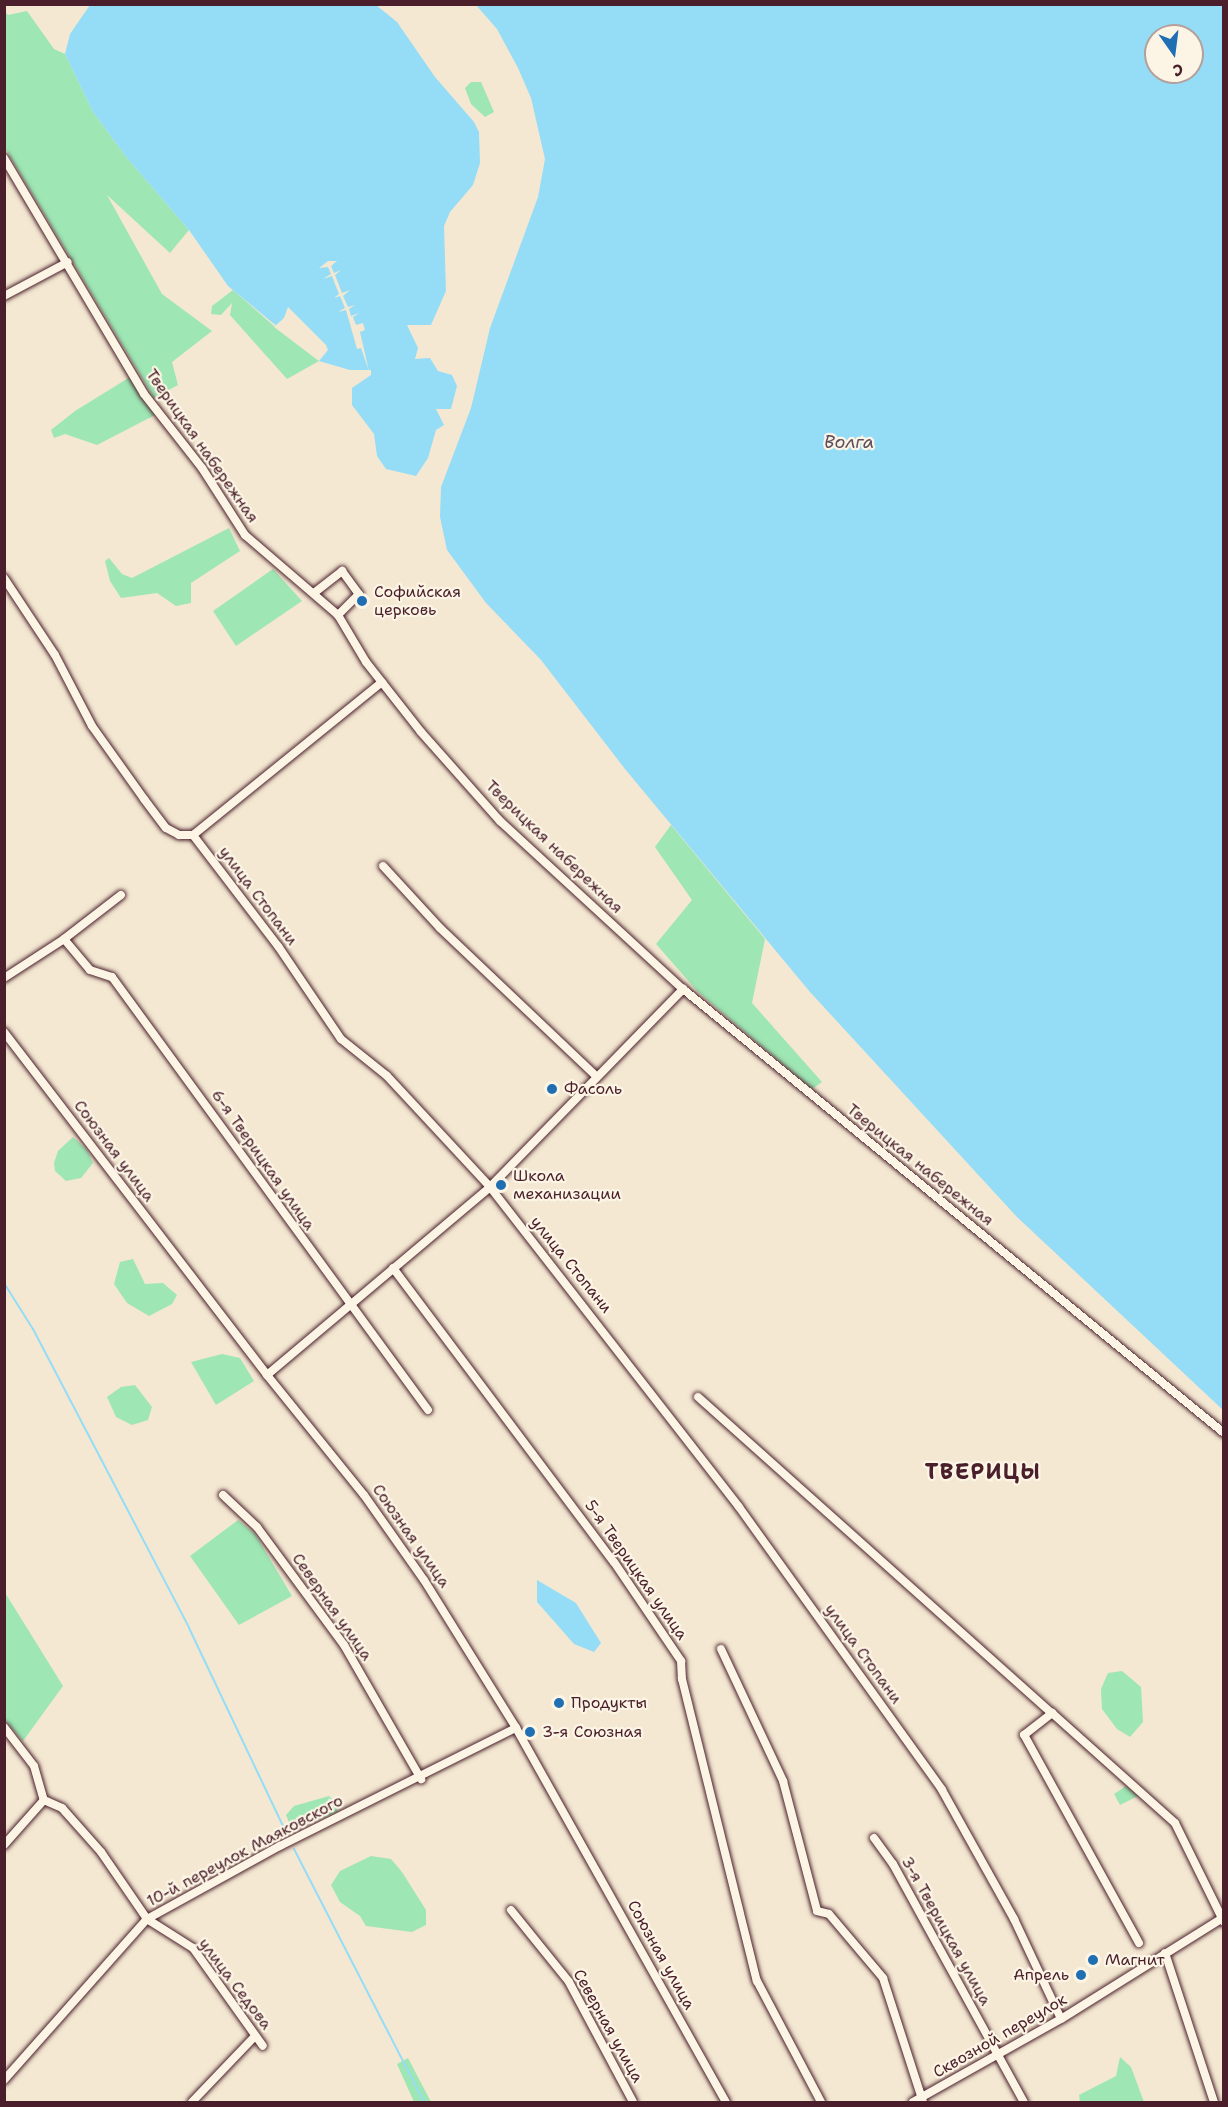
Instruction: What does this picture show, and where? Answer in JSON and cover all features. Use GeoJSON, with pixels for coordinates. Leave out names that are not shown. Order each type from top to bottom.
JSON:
{"type":"FeatureCollection","features":[{"type":"Feature","properties":{"kind":"street","name":"Тверицкая набережная"},"geometry":{"type":"LineString","coordinates":[[4,158],[68,262],[144,394],[201,468],[245,535],[338,615],[382,682],[500,821],[683,989],[1224,1432]]}},
{"type":"Feature","properties":{"kind":"street"},"geometry":{"type":"LineString","coordinates":[[4,296],[68,262]]}},
{"type":"Feature","properties":{"kind":"street"},"geometry":{"type":"LineString","coordinates":[[314,593],[342,571],[359,594],[338,615]]}},
{"type":"Feature","properties":{"kind":"street"},"geometry":{"type":"LineString","coordinates":[[4,578],[55,655],[93,726],[166,828],[179,835],[193,835],[382,682]]}},
{"type":"Feature","properties":{"kind":"street","name":"улица Стопани"},"geometry":{"type":"LineString","coordinates":[[193,835],[278,946],[340,1039],[387,1076],[489,1187],[739,1507],[942,1790],[1014,1919],[1061,2019]]}},
{"type":"Feature","properties":{"kind":"street"},"geometry":{"type":"LineString","coordinates":[[383,866],[440,928],[597,1077]]}},
{"type":"Feature","properties":{"kind":"street"},"geometry":{"type":"LineString","coordinates":[[4,978],[64,939],[121,895]]}},
{"type":"Feature","properties":{"kind":"street","name":"6-я Тверицкая улица"},"geometry":{"type":"LineString","coordinates":[[64,939],[90,970],[108,974],[117,983],[428,1410]]}},
{"type":"Feature","properties":{"kind":"street"},"geometry":{"type":"LineString","coordinates":[[267,1375],[489,1187],[683,989]]}},
{"type":"Feature","properties":{"kind":"street","name":"Союзная улица"},"geometry":{"type":"LineString","coordinates":[[4,1032],[267,1375],[364,1495],[424,1580],[516,1728],[726,2103]]}},
{"type":"Feature","properties":{"kind":"street","name":"5-я Тверицкая улица"},"geometry":{"type":"LineString","coordinates":[[393,1268],[614,1562],[681,1661],[682,1679],[757,1981],[821,2103]]}},
{"type":"Feature","properties":{"kind":"street"},"geometry":{"type":"LineString","coordinates":[[698,1397],[1175,1823],[1223,1919]]}},
{"type":"Feature","properties":{"kind":"street","name":"Северная улица"},"geometry":{"type":"LineString","coordinates":[[223,1495],[257,1527],[344,1645],[421,1779]]}},
{"type":"Feature","properties":{"kind":"street"},"geometry":{"type":"LineString","coordinates":[[721,1649],[783,1781],[817,1911],[829,1914],[883,1978],[919,2101]]}},
{"type":"Feature","properties":{"kind":"street"},"geometry":{"type":"LineString","coordinates":[[1052,1713],[1024,1735],[1139,1943]]}},
{"type":"Feature","properties":{"kind":"street"},"geometry":{"type":"LineString","coordinates":[[4,1727],[34,1766],[44,1800],[4,1845]]}},
{"type":"Feature","properties":{"kind":"street","name":"10-й переулок Маяковского"},"geometry":{"type":"LineString","coordinates":[[4,2080],[147,1919],[280,1846],[421,1779],[516,1728]]}},
{"type":"Feature","properties":{"kind":"street","name":"улица Седова"},"geometry":{"type":"LineString","coordinates":[[44,1800],[62,1808],[101,1852],[147,1919],[193,1948],[263,2046]]}},
{"type":"Feature","properties":{"kind":"street","name":"3-я Тверицкая улица"},"geometry":{"type":"LineString","coordinates":[[874,1838],[893,1864],[1024,2103]]}},
{"type":"Feature","properties":{"kind":"street","name":"Северная улица"},"geometry":{"type":"LineString","coordinates":[[511,1910],[569,1982],[633,2103]]}},
{"type":"Feature","properties":{"kind":"street","name":"Сквозной переулок"},"geometry":{"type":"LineString","coordinates":[[919,2101],[1061,2019],[1223,1919]]}},
{"type":"Feature","properties":{"kind":"street"},"geometry":{"type":"LineString","coordinates":[[1165,1953],[1214,2103]]}},
{"type":"Feature","properties":{"kind":"street"},"geometry":{"type":"LineString","coordinates":[[192,2103],[255,2036]]}},
{"type":"Feature","properties":{"kind":"green space"},"geometry":{"type":"Polygon","coordinates":[[[4,10],[8,15],[27,11],[54,49],[65,54],[93,112],[127,158],[189,230],[170,253],[107,195],[162,294],[212,331],[172,362],[178,385],[154,398],[5,148],[4,10]]]}},
{"type":"Feature","properties":{"kind":"green space"},"geometry":{"type":"Polygon","coordinates":[[[471,82],[481,82],[494,112],[485,117],[471,104],[465,88],[471,82]]]}},
{"type":"Feature","properties":{"kind":"green space"},"geometry":{"type":"Polygon","coordinates":[[[233,290],[319,361],[287,379],[230,315],[232,303],[221,315],[211,314],[212,306],[233,290]]]}},
{"type":"Feature","properties":{"kind":"green space"},"geometry":{"type":"Polygon","coordinates":[[[130,377],[155,415],[97,445],[65,434],[54,438],[51,430],[75,411],[130,377]]]}},
{"type":"Feature","properties":{"kind":"green space"},"geometry":{"type":"Polygon","coordinates":[[[229,528],[240,551],[191,583],[191,603],[176,606],[157,593],[121,598],[110,581],[105,561],[109,558],[122,574],[132,578],[229,528]]]}},
{"type":"Feature","properties":{"kind":"green space"},"geometry":{"type":"Polygon","coordinates":[[[273,569],[302,601],[236,646],[213,611],[273,569]]]}},
{"type":"Feature","properties":{"kind":"green space"},"geometry":{"type":"Polygon","coordinates":[[[671,825],[765,939],[752,1003],[822,1082],[812,1089],[698,992],[656,944],[692,900],[655,847],[671,825]]]}},
{"type":"Feature","properties":{"kind":"green space"},"geometry":{"type":"Polygon","coordinates":[[[73,1137],[87,1150],[93,1163],[81,1178],[66,1181],[55,1171],[54,1163],[58,1151],[73,1137]]]}},
{"type":"Feature","properties":{"kind":"green space"},"geometry":{"type":"Polygon","coordinates":[[[133,1259],[145,1284],[163,1283],[177,1295],[172,1304],[149,1316],[127,1303],[114,1284],[120,1262],[133,1259]]]}},
{"type":"Feature","properties":{"kind":"green space"},"geometry":{"type":"Polygon","coordinates":[[[222,1354],[240,1358],[254,1381],[216,1405],[191,1362],[222,1354]]]}},
{"type":"Feature","properties":{"kind":"green space"},"geometry":{"type":"Polygon","coordinates":[[[135,1385],[152,1407],[148,1420],[132,1425],[116,1417],[107,1397],[121,1387],[135,1385]]]}},
{"type":"Feature","properties":{"kind":"green space"},"geometry":{"type":"Polygon","coordinates":[[[238,1520],[255,1534],[292,1596],[239,1625],[190,1556],[238,1520]]]}},
{"type":"Feature","properties":{"kind":"green space"},"geometry":{"type":"Polygon","coordinates":[[[4,1591],[63,1686],[23,1741],[5,1720],[4,1591]]]}},
{"type":"Feature","properties":{"kind":"green space"},"geometry":{"type":"Polygon","coordinates":[[[1122,1671],[1141,1687],[1143,1722],[1130,1737],[1117,1729],[1102,1709],[1101,1689],[1108,1673],[1122,1671]]]}},
{"type":"Feature","properties":{"kind":"green space"},"geometry":{"type":"Polygon","coordinates":[[[1126,1786],[1138,1796],[1120,1805],[1114,1794],[1126,1786]]]}},
{"type":"Feature","properties":{"kind":"green space"},"geometry":{"type":"Polygon","coordinates":[[[329,1796],[338,1805],[337,1812],[292,1830],[286,1815],[294,1806],[329,1796]]]}},
{"type":"Feature","properties":{"kind":"green space"},"geometry":{"type":"Polygon","coordinates":[[[371,1856],[391,1859],[402,1872],[426,1910],[426,1925],[412,1932],[366,1926],[360,1916],[340,1902],[331,1885],[340,1871],[371,1856]]]}},
{"type":"Feature","properties":{"kind":"green space"},"geometry":{"type":"Polygon","coordinates":[[[1120,2057],[1131,2067],[1144,2102],[1080,2102],[1079,2095],[1116,2076],[1120,2057]]]}},
{"type":"Feature","properties":{"kind":"green space"},"geometry":{"type":"Polygon","coordinates":[[[408,2058],[431,2102],[414,2102],[397,2064],[408,2058]]]}},
{"type":"Feature","properties":{"kind":"water"},"geometry":{"type":"Polygon","coordinates":[[[90,5],[376,5],[397,22],[435,77],[474,122],[479,132],[480,163],[473,185],[450,212],[444,226],[446,291],[431,325],[407,325],[418,348],[415,359],[430,358],[438,371],[452,375],[457,386],[451,409],[436,409],[444,425],[436,430],[428,458],[416,476],[386,469],[377,456],[374,434],[352,405],[352,388],[371,375],[371,370],[350,370],[319,361],[228,286],[189,230],[127,158],[93,112],[65,54],[70,34],[90,5]]]}},
{"type":"Feature","properties":{"kind":"water","name":"Волга"},"geometry":{"type":"Polygon","coordinates":[[[476,5],[1223,5],[1223,1410],[1017,1217],[810,992],[625,769],[541,660],[486,603],[447,550],[440,517],[441,487],[471,408],[490,328],[538,197],[545,159],[531,98],[497,29],[476,5]]]}},
{"type":"Feature","properties":{"kind":"water"},"geometry":{"type":"Polygon","coordinates":[[[537,1580],[576,1603],[601,1643],[594,1652],[574,1644],[537,1602],[537,1580]]]}},
{"type":"Feature","properties":{"kind":"pier"},"geometry":{"type":"Polygon","coordinates":[[[328,261],[337,261],[331,266],[334,273],[341,270],[335,275],[342,293],[350,290],[343,296],[348,307],[355,305],[349,309],[351,316],[359,313],[353,317],[356,325],[363,323],[365,330],[360,332],[369,371],[361,348],[357,349],[346,310],[338,312],[345,308],[340,296],[334,298],[339,294],[332,276],[323,279],[331,274],[328,267],[319,268],[328,261]]]}},
{"type":"Feature","properties":{"kind":"pier"},"geometry":{"type":"Polygon","coordinates":[[[288,307],[326,345],[328,350],[319,361],[274,327],[284,318],[288,307]]]}},
{"type":"Feature","properties":{"kind":"waterway"},"geometry":{"type":"LineString","coordinates":[[4,1283],[33,1329],[189,1628],[287,1834]]}},
{"type":"Feature","properties":{"kind":"waterway"},"geometry":{"type":"LineString","coordinates":[[294,1849],[424,2102]]}},
{"type":"Feature","properties":{"kind":"place","name":"Софийская церковь"},"geometry":{"type":"Point","coordinates":[362,601]}},
{"type":"Feature","properties":{"kind":"place","name":"Фасоль"},"geometry":{"type":"Point","coordinates":[552,1089]}},
{"type":"Feature","properties":{"kind":"place","name":"Школа механизации"},"geometry":{"type":"Point","coordinates":[501,1185]}},
{"type":"Feature","properties":{"kind":"place","name":"Продукты"},"geometry":{"type":"Point","coordinates":[559,1703]}},
{"type":"Feature","properties":{"kind":"place","name":"3-я Союзная"},"geometry":{"type":"Point","coordinates":[530,1732]}},
{"type":"Feature","properties":{"kind":"place","name":"Магнит"},"geometry":{"type":"Point","coordinates":[1093,1960]}},
{"type":"Feature","properties":{"kind":"place","name":"Апрель"},"geometry":{"type":"Point","coordinates":[1081,1975]}},
{"type":"Feature","properties":{"kind":"district","name":"ТВЕРИЦЫ"},"geometry":{"type":"Point","coordinates":[983,1472]}}]}
